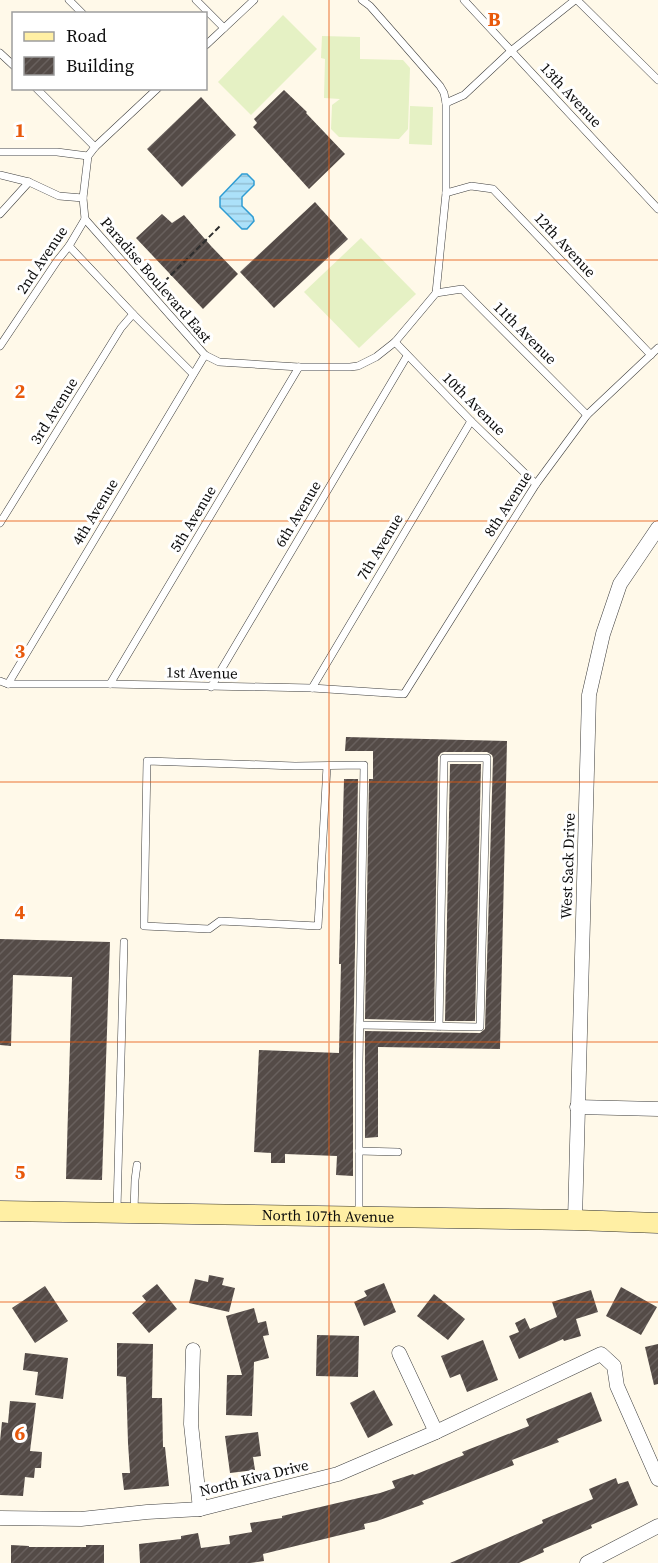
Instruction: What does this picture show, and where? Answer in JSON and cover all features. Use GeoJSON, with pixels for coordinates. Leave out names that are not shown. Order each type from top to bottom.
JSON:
{"type":"FeatureCollection","features":[{"type":"Feature","properties":{"kind":"main road","name":"North 107th Avenue"},"geometry":{"type":"LineString","coordinates":[[0,1211],[658,1223]]}},
{"type":"Feature","properties":{"kind":"street","name":"West Sack Drive"},"geometry":{"type":"LineString","coordinates":[[575,1220],[589,695],[603,634],[620,584],[658,528]]}},
{"type":"Feature","properties":{"kind":"street"},"geometry":{"type":"LineString","coordinates":[[578,1107],[658,1109]]}},
{"type":"Feature","properties":{"kind":"street"},"geometry":{"type":"LineString","coordinates":[[193,1350],[191,1424],[200,1509]]}},
{"type":"Feature","properties":{"kind":"street"},"geometry":{"type":"LineString","coordinates":[[399,1353],[436,1432]]}},
{"type":"Feature","properties":{"kind":"street","name":"North Kiva Drive"},"geometry":{"type":"LineString","coordinates":[[0,1518],[81,1519],[200,1509],[338,1474],[436,1432],[601,1354],[614,1366],[616,1386],[658,1479]]}},
{"type":"Feature","properties":{"kind":"street"},"geometry":{"type":"LineString","coordinates":[[588,1563],[658,1526]]}},
{"type":"Feature","properties":{"kind":"lane"},"geometry":{"type":"LineString","coordinates":[[69,0],[80,12]]}},
{"type":"Feature","properties":{"kind":"lane"},"geometry":{"type":"LineString","coordinates":[[196,0],[224,28]]}},
{"type":"Feature","properties":{"kind":"lane"},"geometry":{"type":"LineString","coordinates":[[207,44],[254,0]]}},
{"type":"Feature","properties":{"kind":"lane"},"geometry":{"type":"LineString","coordinates":[[362,0],[370,6],[444,93],[446,193],[436,293]]}},
{"type":"Feature","properties":{"kind":"lane","name":"13th Avenue"},"geometry":{"type":"LineString","coordinates":[[464,0],[658,209]]}},
{"type":"Feature","properties":{"kind":"lane"},"geometry":{"type":"LineString","coordinates":[[446,103],[464,95],[511,51],[576,0],[658,80]]}},
{"type":"Feature","properties":{"kind":"lane"},"geometry":{"type":"LineString","coordinates":[[0,53],[12,64]]}},
{"type":"Feature","properties":{"kind":"lane"},"geometry":{"type":"LineString","coordinates":[[38,90],[95,147]]}},
{"type":"Feature","properties":{"kind":"lane"},"geometry":{"type":"LineString","coordinates":[[0,152],[57,152],[88,156],[156,90]]}},
{"type":"Feature","properties":{"kind":"lane","name":"Paradise Boulevard East"},"geometry":{"type":"LineString","coordinates":[[88,156],[83,198],[85,219],[205,355],[219,362],[299,367],[358,366],[376,357],[395,342],[436,293]]}},
{"type":"Feature","properties":{"kind":"lane"},"geometry":{"type":"LineString","coordinates":[[0,175],[28,182],[60,196],[83,198]]}},
{"type":"Feature","properties":{"kind":"lane"},"geometry":{"type":"LineString","coordinates":[[0,214],[28,182]]}},
{"type":"Feature","properties":{"kind":"lane","name":"12th Avenue"},"geometry":{"type":"LineString","coordinates":[[446,193],[471,186],[493,189],[651,355]]}},
{"type":"Feature","properties":{"kind":"lane","name":"2nd Avenue"},"geometry":{"type":"LineString","coordinates":[[0,346],[85,219]]}},
{"type":"Feature","properties":{"kind":"lane"},"geometry":{"type":"LineString","coordinates":[[69,246],[193,374]]}},
{"type":"Feature","properties":{"kind":"lane","name":"11th Avenue"},"geometry":{"type":"LineString","coordinates":[[436,293],[462,289],[587,415]]}},
{"type":"Feature","properties":{"kind":"lane","name":"3rd Avenue"},"geometry":{"type":"LineString","coordinates":[[0,523],[121,328],[133,314]]}},
{"type":"Feature","properties":{"kind":"lane","name":"10th Avenue"},"geometry":{"type":"LineString","coordinates":[[395,342],[536,484]]}},
{"type":"Feature","properties":{"kind":"lane","name":"8th Avenue"},"geometry":{"type":"LineString","coordinates":[[404,694],[536,484],[587,415],[658,348]]}},
{"type":"Feature","properties":{"kind":"lane","name":"4th Avenue"},"geometry":{"type":"LineString","coordinates":[[8,684],[205,355]]}},
{"type":"Feature","properties":{"kind":"lane","name":"6th Avenue"},"geometry":{"type":"LineString","coordinates":[[211,687],[407,356]]}},
{"type":"Feature","properties":{"kind":"lane","name":"5th Avenue"},"geometry":{"type":"LineString","coordinates":[[110,684],[299,367]]}},
{"type":"Feature","properties":{"kind":"lane","name":"7th Avenue"},"geometry":{"type":"LineString","coordinates":[[312,688],[471,421]]}},
{"type":"Feature","properties":{"kind":"lane","name":"1st Avenue"},"geometry":{"type":"LineString","coordinates":[[0,681],[8,684],[312,688],[404,694]]}},
{"type":"Feature","properties":{"kind":"lane"},"geometry":{"type":"LineString","coordinates":[[360,1025],[480,1027],[487,758],[444,758],[439,1026]]}},
{"type":"Feature","properties":{"kind":"lane"},"geometry":{"type":"LineString","coordinates":[[327,766],[318,926],[220,921],[209,929],[144,926],[147,760],[327,766],[364,765],[358,1216]]}},
{"type":"Feature","properties":{"kind":"lane"},"geometry":{"type":"LineString","coordinates":[[124,942],[125,1213]]}},
{"type":"Feature","properties":{"kind":"lane"},"geometry":{"type":"LineString","coordinates":[[359,1151],[398,1152]]}},
{"type":"Feature","properties":{"kind":"lane"},"geometry":{"type":"LineString","coordinates":[[125,1213],[138,1166]]}},
{"type":"Feature","properties":{"kind":"path"},"geometry":{"type":"LineString","coordinates":[[151,295],[220,226]]}},
{"type":"Feature","properties":{"kind":"green space"},"geometry":{"type":"Polygon","coordinates":[[[283,15],[317,49],[251,115],[218,82],[283,15]]]}},
{"type":"Feature","properties":{"kind":"green space"},"geometry":{"type":"Polygon","coordinates":[[[322,36],[360,37],[360,59],[403,60],[410,68],[408,129],[399,139],[339,137],[331,129],[332,105],[340,99],[324,98],[325,59],[321,58],[322,36]]]}},
{"type":"Feature","properties":{"kind":"green space"},"geometry":{"type":"Polygon","coordinates":[[[410,106],[433,107],[432,145],[409,144],[410,106]]]}},
{"type":"Feature","properties":{"kind":"green space"},"geometry":{"type":"Polygon","coordinates":[[[361,238],[416,294],[359,348],[304,292],[361,238]]]}},
{"type":"Feature","properties":{"kind":"water"},"geometry":{"type":"Polygon","coordinates":[[[242,174],[247,174],[254,181],[254,185],[242,197],[242,206],[254,221],[247,229],[242,229],[220,207],[220,197],[242,174]]]}},
{"type":"Feature","properties":{"kind":"building"},"geometry":{"type":"Polygon","coordinates":[[[284,90],[345,154],[309,189],[253,127],[257,123],[254,119],[284,90]]]}},
{"type":"Feature","properties":{"kind":"building"},"geometry":{"type":"Polygon","coordinates":[[[201,97],[236,135],[182,187],[147,149],[201,97]]]}},
{"type":"Feature","properties":{"kind":"building"},"geometry":{"type":"Polygon","coordinates":[[[315,202],[348,239],[274,308],[240,272],[315,202]]]}},
{"type":"Feature","properties":{"kind":"building"},"geometry":{"type":"Polygon","coordinates":[[[162,214],[172,223],[184,215],[238,274],[203,309],[136,238],[162,214]]]}},
{"type":"Feature","properties":{"kind":"building"},"geometry":{"type":"Polygon","coordinates":[[[346,737],[507,741],[500,1049],[378,1047],[378,1137],[365,1138],[365,1031],[480,1033],[485,1029],[493,758],[487,752],[444,752],[438,757],[434,1021],[365,1019],[369,779],[373,779],[373,751],[345,751],[346,737]]]}},
{"type":"Feature","properties":{"kind":"building"},"geometry":{"type":"Polygon","coordinates":[[[450,764],[481,764],[475,1021],[445,1021],[450,764]]]}},
{"type":"Feature","properties":{"kind":"building"},"geometry":{"type":"Polygon","coordinates":[[[344,779],[358,779],[353,1176],[336,1175],[337,1156],[285,1154],[285,1163],[271,1163],[271,1153],[254,1152],[259,1050],[339,1053],[344,779]]]}},
{"type":"Feature","properties":{"kind":"building"},"geometry":{"type":"Polygon","coordinates":[[[0,939],[110,942],[102,1180],[66,1179],[72,977],[13,975],[11,1046],[0,1045],[0,939]]]}},
{"type":"Feature","properties":{"kind":"building"},"geometry":{"type":"Polygon","coordinates":[[[209,1275],[224,1278],[222,1285],[235,1288],[229,1312],[189,1303],[195,1279],[208,1282],[209,1275]]]}},
{"type":"Feature","properties":{"kind":"building"},"geometry":{"type":"Polygon","coordinates":[[[384,1283],[396,1312],[364,1326],[354,1302],[367,1296],[364,1291],[384,1283]]]}},
{"type":"Feature","properties":{"kind":"building"},"geometry":{"type":"Polygon","coordinates":[[[157,1284],[177,1309],[149,1333],[132,1313],[146,1301],[142,1296],[157,1284]]]}},
{"type":"Feature","properties":{"kind":"building"},"geometry":{"type":"Polygon","coordinates":[[[45,1286],[68,1321],[35,1343],[12,1308],[45,1286]]]}},
{"type":"Feature","properties":{"kind":"building"},"geometry":{"type":"Polygon","coordinates":[[[621,1287],[657,1307],[641,1335],[606,1316],[621,1287]]]}},
{"type":"Feature","properties":{"kind":"building"},"geometry":{"type":"Polygon","coordinates":[[[591,1290],[598,1312],[576,1319],[581,1336],[564,1341],[563,1339],[519,1359],[509,1336],[519,1332],[515,1323],[525,1318],[530,1329],[557,1317],[552,1302],[591,1290]]]}},
{"type":"Feature","properties":{"kind":"building"},"geometry":{"type":"Polygon","coordinates":[[[434,1294],[465,1319],[448,1340],[417,1316],[434,1294]]]}},
{"type":"Feature","properties":{"kind":"building"},"geometry":{"type":"Polygon","coordinates":[[[254,1308],[258,1323],[266,1321],[269,1335],[263,1336],[269,1358],[254,1362],[252,1416],[226,1415],[227,1375],[242,1375],[226,1316],[254,1308]]]}},
{"type":"Feature","properties":{"kind":"building"},"geometry":{"type":"Polygon","coordinates":[[[317,1335],[359,1336],[358,1377],[316,1376],[317,1335]]]}},
{"type":"Feature","properties":{"kind":"building"},"geometry":{"type":"Polygon","coordinates":[[[483,1340],[498,1380],[467,1392],[460,1374],[450,1378],[441,1356],[483,1340]]]}},
{"type":"Feature","properties":{"kind":"building"},"geometry":{"type":"Polygon","coordinates":[[[117,1343],[153,1344],[152,1398],[162,1398],[163,1447],[165,1447],[169,1486],[124,1490],[122,1473],[130,1473],[126,1377],[117,1376],[117,1343]]]}},
{"type":"Feature","properties":{"kind":"building"},"geometry":{"type":"Polygon","coordinates":[[[658,1344],[658,1384],[654,1385],[645,1347],[658,1344]]]}},
{"type":"Feature","properties":{"kind":"building"},"geometry":{"type":"Polygon","coordinates":[[[25,1353],[68,1358],[63,1399],[35,1395],[38,1372],[23,1370],[25,1353]]]}},
{"type":"Feature","properties":{"kind":"building"},"geometry":{"type":"Polygon","coordinates":[[[374,1390],[393,1425],[368,1438],[350,1403],[374,1390]]]}},
{"type":"Feature","properties":{"kind":"building"},"geometry":{"type":"Polygon","coordinates":[[[591,1392],[602,1421],[557,1439],[559,1442],[512,1460],[514,1465],[422,1501],[424,1504],[364,1524],[365,1529],[263,1554],[264,1561],[140,1563],[139,1544],[181,1539],[181,1536],[198,1533],[201,1548],[230,1544],[229,1536],[252,1532],[250,1523],[282,1518],[282,1516],[395,1488],[392,1481],[414,1475],[464,1455],[462,1452],[529,1426],[526,1419],[591,1392]]]}},
{"type":"Feature","properties":{"kind":"building"},"geometry":{"type":"Polygon","coordinates":[[[10,1401],[36,1403],[30,1451],[42,1452],[41,1468],[35,1468],[34,1478],[25,1477],[23,1496],[0,1495],[2,1422],[8,1423],[10,1401]]]}},
{"type":"Feature","properties":{"kind":"building"},"geometry":{"type":"Polygon","coordinates":[[[258,1432],[261,1456],[253,1457],[255,1470],[230,1473],[225,1436],[258,1432]]]}},
{"type":"Feature","properties":{"kind":"building"},"geometry":{"type":"Polygon","coordinates":[[[616,1478],[618,1484],[628,1481],[638,1505],[591,1525],[592,1528],[543,1549],[544,1552],[519,1563],[450,1563],[593,1499],[589,1489],[616,1478]]]}},
{"type":"Feature","properties":{"kind":"building"},"geometry":{"type":"Polygon","coordinates":[[[11,1545],[86,1547],[86,1545],[104,1545],[104,1563],[11,1563],[11,1545]]]}}]}
